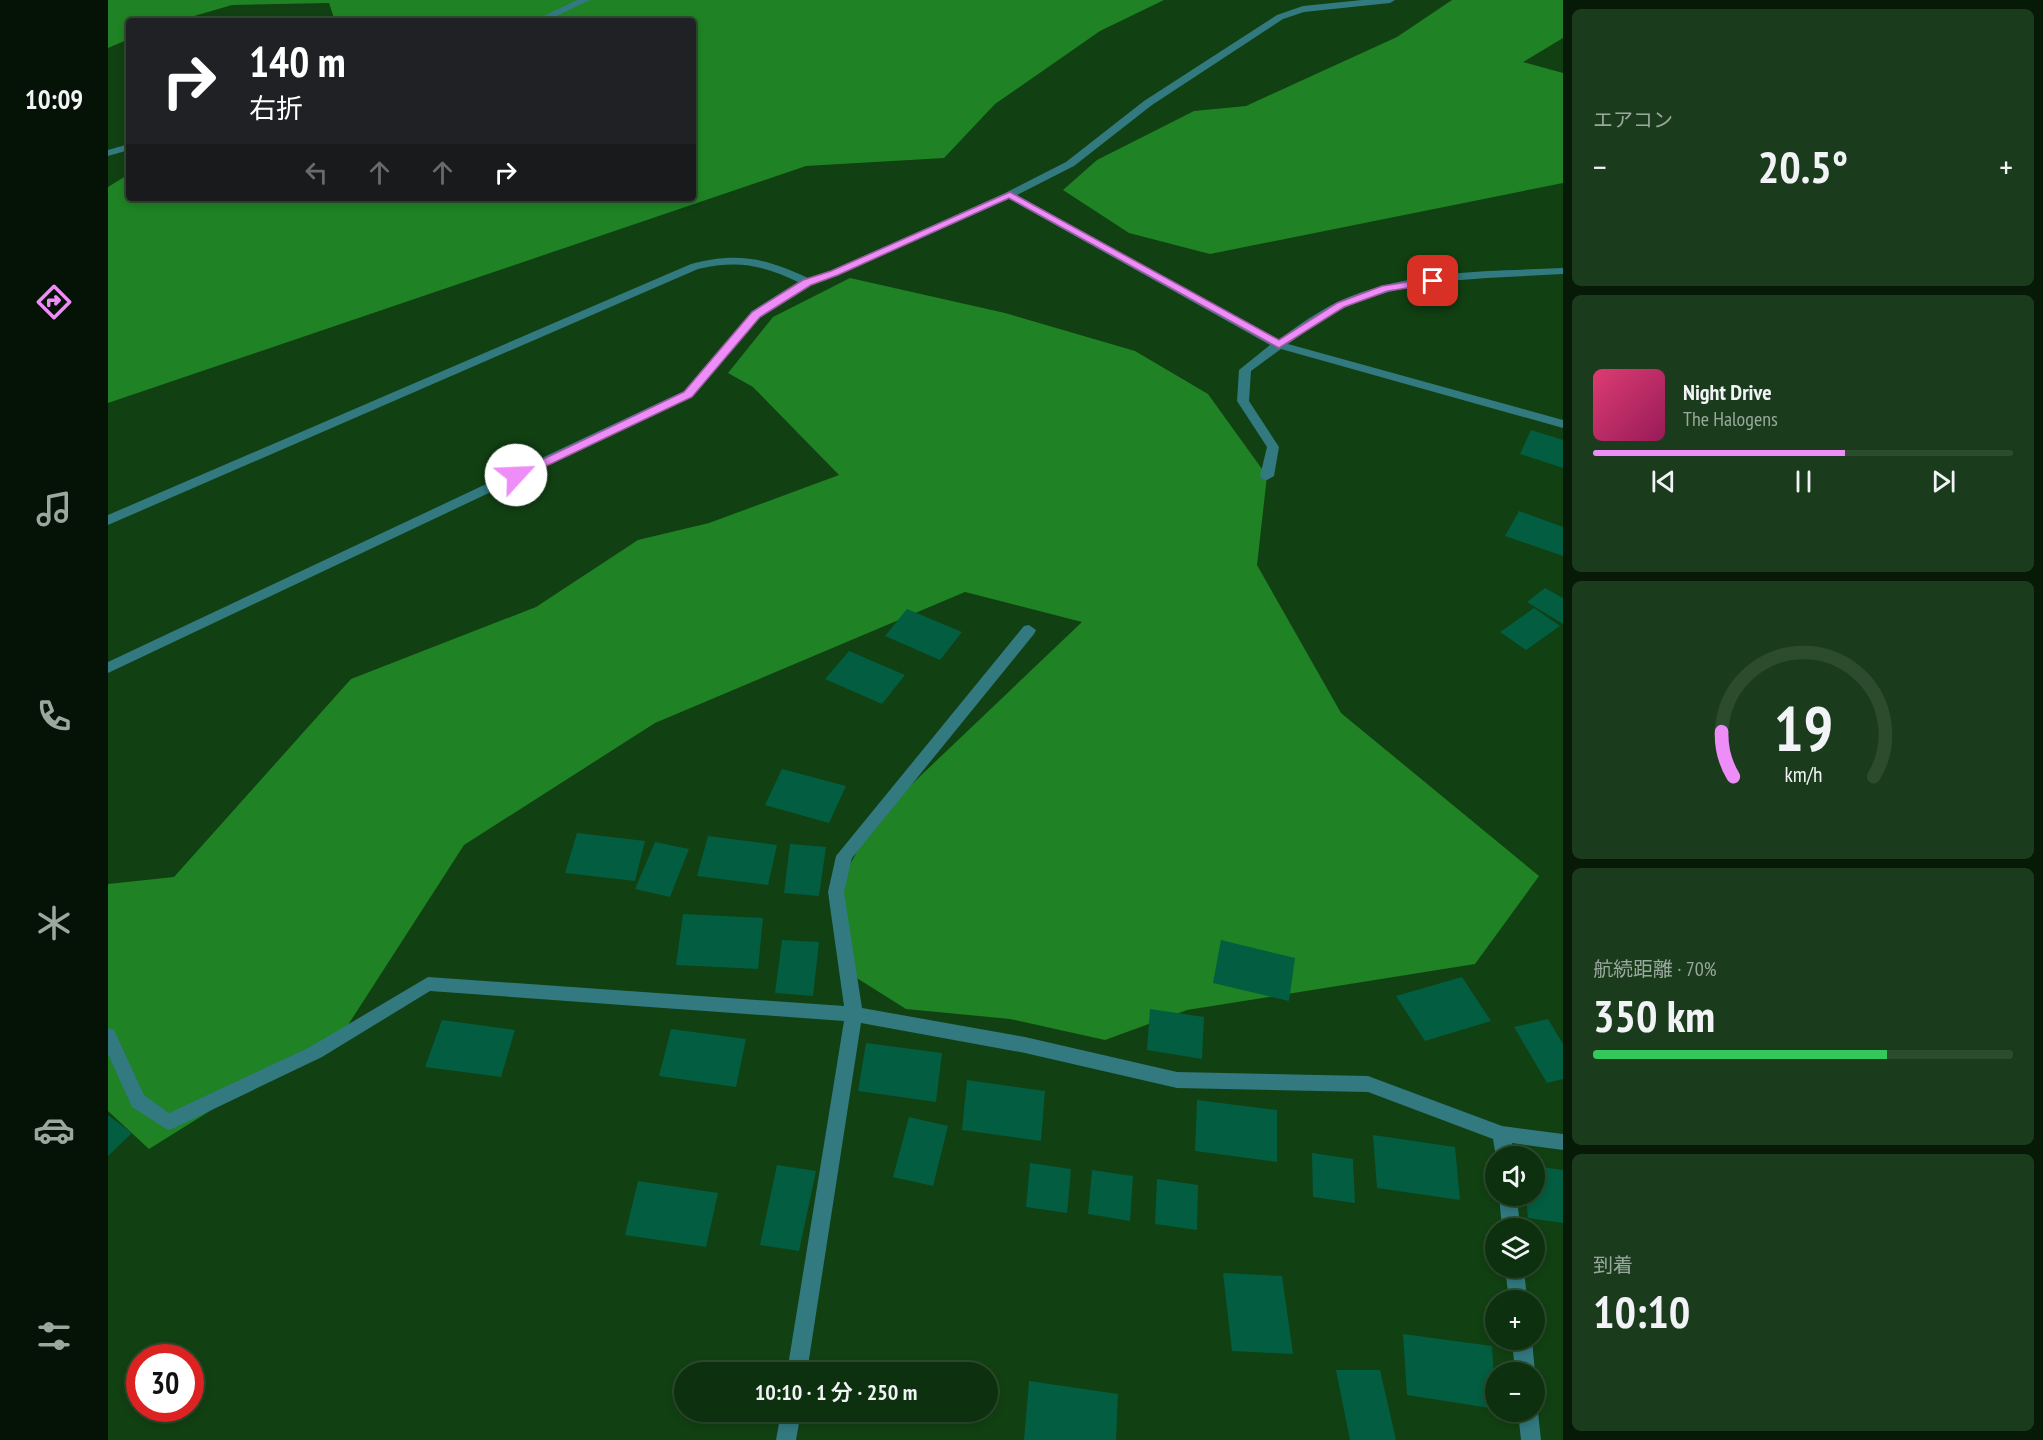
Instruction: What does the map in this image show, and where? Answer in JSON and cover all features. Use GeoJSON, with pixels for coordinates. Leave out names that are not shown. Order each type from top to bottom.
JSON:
{"type":"FeatureCollection","features":[{"type":"Feature","properties":{"kind":"street"},"geometry":{"type":"LineString","coordinates":[[545,18],[585,0]]}},
{"type":"Feature","properties":{"kind":"street"},"geometry":{"type":"LineString","coordinates":[[108,668],[688,394],[756,315],[807,282],[834,273],[1010,195],[1070,164],[1148,103],[1280,17],[1303,9],[1390,0]]}},
{"type":"Feature","properties":{"kind":"street"},"geometry":{"type":"LineString","coordinates":[[108,153],[126,148]]}},
{"type":"Feature","properties":{"kind":"street"},"geometry":{"type":"LineString","coordinates":[[1010,195],[1279,345],[1563,424]]}},
{"type":"Feature","properties":{"kind":"street"},"geometry":{"type":"LineString","coordinates":[[108,520],[695,266],[728,259],[767,263],[807,282]]}},
{"type":"Feature","properties":{"kind":"street"},"geometry":{"type":"LineString","coordinates":[[1267,476],[1273,447],[1243,401],[1245,370],[1279,345],[1341,305],[1386,288],[1433,281],[1563,271]]}},
{"type":"Feature","properties":{"kind":"street"},"geometry":{"type":"LineString","coordinates":[[799,1362],[854,1014],[836,892],[844,856],[1029,630]]}},
{"type":"Feature","properties":{"kind":"street"},"geometry":{"type":"LineString","coordinates":[[108,1035],[138,1101],[168,1122],[316,1052],[428,984],[854,1014],[1025,1045],[1176,1080],[1368,1084],[1502,1134],[1563,1142]]}},
{"type":"Feature","properties":{"kind":"street"},"geometry":{"type":"LineString","coordinates":[[1502,1134],[1503,1146]]}},
{"type":"Feature","properties":{"kind":"street"},"geometry":{"type":"LineString","coordinates":[[786,1440],[789,1422]]}},
{"type":"Feature","properties":{"kind":"street"},"geometry":{"type":"LineString","coordinates":[[1529,1422],[1531,1440]]}},
{"type":"Feature","properties":{"kind":"green space"},"geometry":{"type":"Polygon","coordinates":[[[108,0],[1164,0],[1100,31],[995,104],[944,158],[806,166],[108,403],[108,187],[126,176],[126,201],[696,201],[696,18],[334,18],[329,3],[232,5],[187,18],[126,18],[126,40],[108,48],[108,0]]]}},
{"type":"Feature","properties":{"kind":"green space"},"geometry":{"type":"Polygon","coordinates":[[[1452,0],[1563,0],[1563,38],[1523,62],[1563,73],[1563,183],[1210,254],[1129,233],[1063,190],[1097,160],[1194,111],[1246,106],[1397,37],[1452,0]]]}},
{"type":"Feature","properties":{"kind":"green space"},"geometry":{"type":"Polygon","coordinates":[[[850,278],[1005,313],[1135,351],[1208,394],[1267,476],[1257,565],[1341,713],[1539,876],[1475,964],[1187,1010],[1105,1040],[1010,1019],[906,1009],[852,975],[836,892],[872,822],[1082,622],[965,592],[655,723],[464,845],[348,1025],[149,1149],[108,1111],[108,884],[174,877],[351,679],[536,607],[638,540],[709,523],[839,475],[753,387],[728,373],[773,317],[850,278]]]}},
{"type":"Feature","properties":{"kind":"building"},"geometry":{"type":"Polygon","coordinates":[[[1531,430],[1563,440],[1563,468],[1520,454],[1531,430]]]}},
{"type":"Feature","properties":{"kind":"building"},"geometry":{"type":"Polygon","coordinates":[[[1519,511],[1563,527],[1563,556],[1505,536],[1519,511]]]}},
{"type":"Feature","properties":{"kind":"building"},"geometry":{"type":"Polygon","coordinates":[[[1545,588],[1563,598],[1563,624],[1527,602],[1545,588]]]}},
{"type":"Feature","properties":{"kind":"building"},"geometry":{"type":"Polygon","coordinates":[[[1534,608],[1560,626],[1526,650],[1500,632],[1534,608]]]}},
{"type":"Feature","properties":{"kind":"building"},"geometry":{"type":"Polygon","coordinates":[[[907,609],[962,632],[940,660],[885,636],[907,609]]]}},
{"type":"Feature","properties":{"kind":"building"},"geometry":{"type":"Polygon","coordinates":[[[849,651],[905,675],[882,704],[825,679],[849,651]]]}},
{"type":"Feature","properties":{"kind":"building"},"geometry":{"type":"Polygon","coordinates":[[[782,769],[846,786],[829,823],[765,805],[782,769]]]}},
{"type":"Feature","properties":{"kind":"building"},"geometry":{"type":"Polygon","coordinates":[[[577,833],[645,841],[635,881],[565,873],[577,833]]]}},
{"type":"Feature","properties":{"kind":"building"},"geometry":{"type":"Polygon","coordinates":[[[708,836],[777,845],[768,885],[697,876],[708,836]]]}},
{"type":"Feature","properties":{"kind":"building"},"geometry":{"type":"Polygon","coordinates":[[[655,842],[689,849],[670,897],[635,889],[655,842]]]}},
{"type":"Feature","properties":{"kind":"building"},"geometry":{"type":"Polygon","coordinates":[[[790,844],[826,847],[819,896],[784,893],[790,844]]]}},
{"type":"Feature","properties":{"kind":"building"},"geometry":{"type":"Polygon","coordinates":[[[683,914],[763,918],[758,969],[676,965],[683,914]]]}},
{"type":"Feature","properties":{"kind":"building"},"geometry":{"type":"Polygon","coordinates":[[[782,940],[819,942],[813,996],[775,993],[782,940]]]}},
{"type":"Feature","properties":{"kind":"building"},"geometry":{"type":"Polygon","coordinates":[[[1221,940],[1295,958],[1289,1001],[1213,983],[1221,940]]]}},
{"type":"Feature","properties":{"kind":"building"},"geometry":{"type":"Polygon","coordinates":[[[1462,977],[1491,1021],[1425,1041],[1396,996],[1462,977]]]}},
{"type":"Feature","properties":{"kind":"building"},"geometry":{"type":"Polygon","coordinates":[[[1150,1009],[1204,1017],[1202,1059],[1147,1050],[1150,1009]]]}},
{"type":"Feature","properties":{"kind":"building"},"geometry":{"type":"Polygon","coordinates":[[[1548,1019],[1563,1044],[1563,1079],[1547,1083],[1514,1027],[1548,1019]]]}},
{"type":"Feature","properties":{"kind":"building"},"geometry":{"type":"Polygon","coordinates":[[[442,1020],[515,1030],[501,1077],[425,1067],[442,1020]]]}},
{"type":"Feature","properties":{"kind":"building"},"geometry":{"type":"Polygon","coordinates":[[[671,1029],[746,1039],[736,1087],[659,1076],[671,1029]]]}},
{"type":"Feature","properties":{"kind":"building"},"geometry":{"type":"Polygon","coordinates":[[[866,1043],[942,1053],[936,1102],[858,1091],[866,1043]]]}},
{"type":"Feature","properties":{"kind":"building"},"geometry":{"type":"Polygon","coordinates":[[[967,1080],[1045,1091],[1041,1141],[962,1130],[967,1080]]]}},
{"type":"Feature","properties":{"kind":"building"},"geometry":{"type":"Polygon","coordinates":[[[1197,1100],[1277,1110],[1277,1162],[1195,1151],[1197,1100]]]}},
{"type":"Feature","properties":{"kind":"building"},"geometry":{"type":"Polygon","coordinates":[[[108,1115],[132,1133],[108,1156],[108,1115]]]}},
{"type":"Feature","properties":{"kind":"building"},"geometry":{"type":"Polygon","coordinates":[[[909,1117],[948,1126],[933,1186],[893,1177],[909,1117]]]}},
{"type":"Feature","properties":{"kind":"building"},"geometry":{"type":"Polygon","coordinates":[[[1373,1135],[1455,1147],[1460,1200],[1377,1188],[1373,1135]]]}},
{"type":"Feature","properties":{"kind":"building"},"geometry":{"type":"Polygon","coordinates":[[[1312,1153],[1353,1159],[1355,1203],[1313,1197],[1312,1153]]]}},
{"type":"Feature","properties":{"kind":"building"},"geometry":{"type":"Polygon","coordinates":[[[1030,1163],[1071,1169],[1067,1213],[1026,1207],[1030,1163]]]}},
{"type":"Feature","properties":{"kind":"building"},"geometry":{"type":"Polygon","coordinates":[[[777,1165],[816,1171],[799,1251],[760,1245],[777,1165]]]}},
{"type":"Feature","properties":{"kind":"building"},"geometry":{"type":"Polygon","coordinates":[[[1545,1168],[1563,1170],[1563,1223],[1545,1220],[1545,1218],[1528,1218],[1527,1206],[1545,1206],[1545,1168]]]}},
{"type":"Feature","properties":{"kind":"building"},"geometry":{"type":"Polygon","coordinates":[[[1092,1170],[1133,1176],[1130,1221],[1088,1214],[1092,1170]]]}},
{"type":"Feature","properties":{"kind":"building"},"geometry":{"type":"Polygon","coordinates":[[[1157,1179],[1198,1185],[1197,1230],[1155,1224],[1157,1179]]]}},
{"type":"Feature","properties":{"kind":"building"},"geometry":{"type":"Polygon","coordinates":[[[638,1181],[718,1193],[706,1247],[625,1235],[638,1181]]]}},
{"type":"Feature","properties":{"kind":"building"},"geometry":{"type":"Polygon","coordinates":[[[1223,1273],[1282,1276],[1293,1354],[1232,1351],[1223,1273]]]}},
{"type":"Feature","properties":{"kind":"building"},"geometry":{"type":"Polygon","coordinates":[[[1403,1334],[1485,1345],[1485,1350],[1492,1350],[1493,1362],[1485,1362],[1485,1407],[1407,1395],[1403,1334]]]}},
{"type":"Feature","properties":{"kind":"building"},"geometry":{"type":"Polygon","coordinates":[[[1336,1370],[1380,1370],[1396,1440],[1350,1440],[1336,1370]]]}},
{"type":"Feature","properties":{"kind":"building"},"geometry":{"type":"Polygon","coordinates":[[[1029,1381],[1118,1394],[1116,1440],[1024,1440],[1029,1381]]]}},
{"type":"Feature","properties":{"kind":"route"},"geometry":{"type":"LineString","coordinates":[[516,475],[688,394],[756,315],[807,282],[834,273],[982,205],[1010,195],[1279,345],[1341,305],[1386,288],[1433,281]]}}]}
